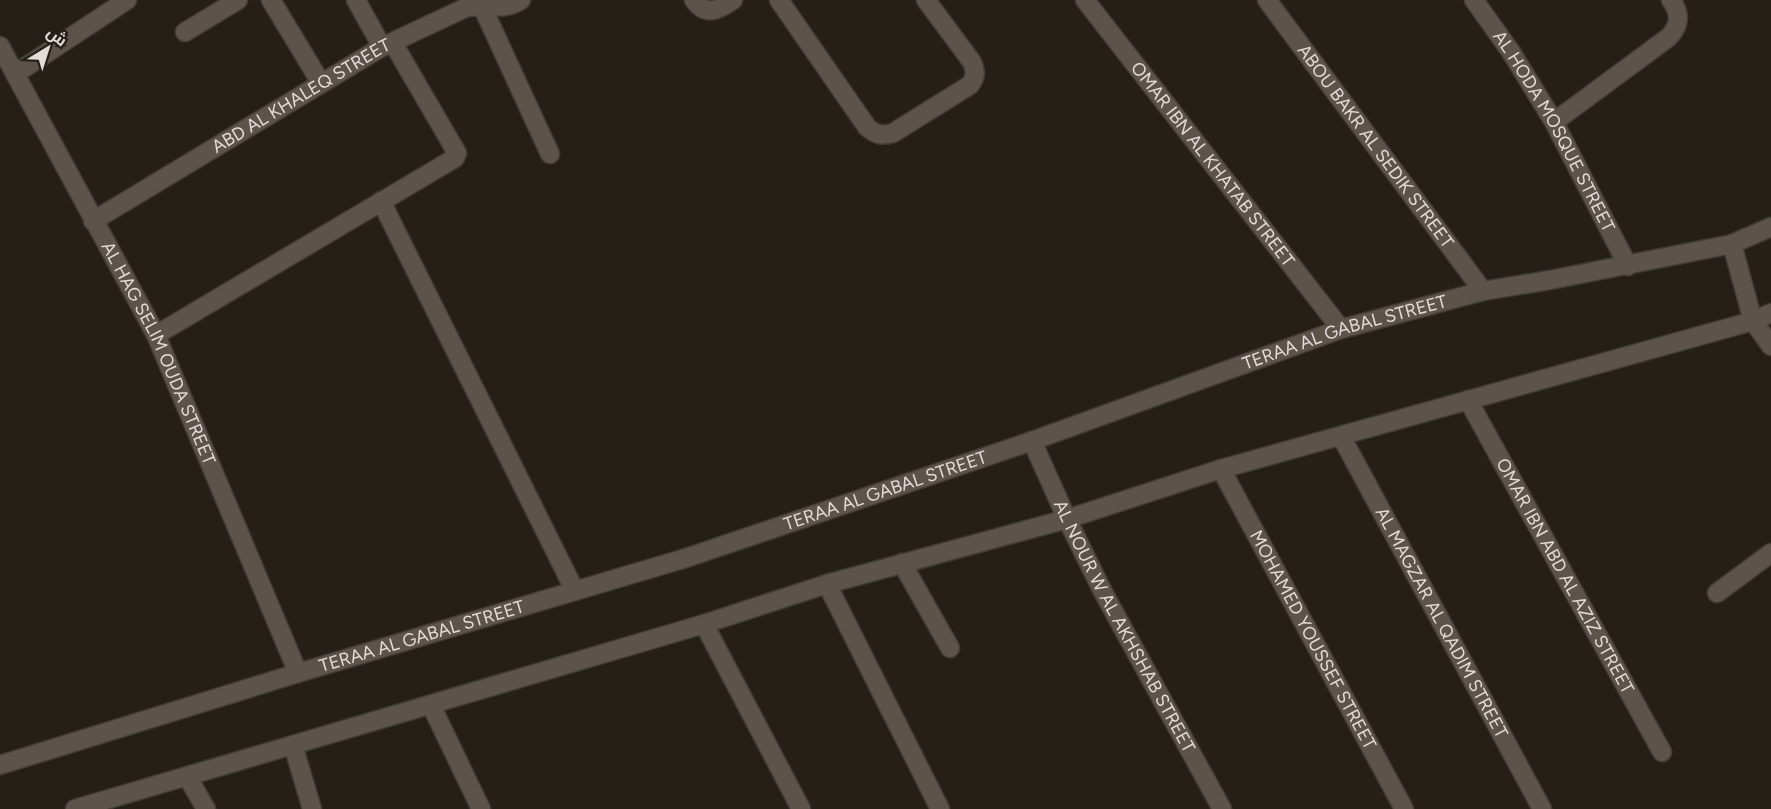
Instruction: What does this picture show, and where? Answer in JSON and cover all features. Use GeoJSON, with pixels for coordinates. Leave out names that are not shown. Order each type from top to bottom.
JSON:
{"type":"FeatureCollection","features":[{"type":"Feature","properties":{"kind":"street"},"geometry":{"type":"LineString","coordinates":[[15,74],[127,0]]}},
{"type":"Feature","properties":{"kind":"street"},"geometry":{"type":"LineString","coordinates":[[185,32],[238,0]]}},
{"type":"Feature","properties":{"kind":"street"},"geometry":{"type":"LineString","coordinates":[[271,0],[321,83]]}},
{"type":"Feature","properties":{"kind":"street"},"geometry":{"type":"LineString","coordinates":[[156,335],[455,158],[457,154],[388,45],[356,0]]}},
{"type":"Feature","properties":{"kind":"street","name":"ABD AL KHALEQ STREET"},"geometry":{"type":"LineString","coordinates":[[93,221],[388,45],[465,8],[483,6],[502,8],[521,0]]}},
{"type":"Feature","properties":{"kind":"street"},"geometry":{"type":"LineString","coordinates":[[696,2],[704,10],[712,11],[720,9],[733,0]]}},
{"type":"Feature","properties":{"kind":"street"},"geometry":{"type":"LineString","coordinates":[[779,0],[867,127],[879,135],[886,135],[970,86],[975,78],[976,70],[972,62],[926,0]]}},
{"type":"Feature","properties":{"kind":"street","name":"OMAR IBN AL KHATAB STREET"},"geometry":{"type":"LineString","coordinates":[[1085,0],[1341,329]]}},
{"type":"Feature","properties":{"kind":"street","name":"ABOU BAKR AL SEDIK STREET"},"geometry":{"type":"LineString","coordinates":[[1267,0],[1483,291]]}},
{"type":"Feature","properties":{"kind":"street","name":"AL HODA MOSQUE STREET"},"geometry":{"type":"LineString","coordinates":[[1474,0],[1511,52],[1554,122],[1628,266]]}},
{"type":"Feature","properties":{"kind":"street"},"geometry":{"type":"LineString","coordinates":[[1554,122],[1669,38],[1676,30],[1679,21],[1678,11],[1671,0]]}},
{"type":"Feature","properties":{"kind":"street"},"geometry":{"type":"LineString","coordinates":[[483,6],[550,154]]}},
{"type":"Feature","properties":{"kind":"street","name":"AL HAG SELIM OUDA STREET"},"geometry":{"type":"LineString","coordinates":[[0,46],[156,335],[298,673]]}},
{"type":"Feature","properties":{"kind":"street"},"geometry":{"type":"LineString","coordinates":[[381,201],[575,591]]}},
{"type":"Feature","properties":{"kind":"street","name":"TERAA AL GABAL STREET"},"geometry":{"type":"LineString","coordinates":[[0,765],[298,673],[686,558],[1032,441],[1341,329],[1483,291],[1628,266],[1732,244],[1771,227]]}},
{"type":"Feature","properties":{"kind":"street"},"geometry":{"type":"LineString","coordinates":[[1732,244],[1753,321],[1771,346]]}},
{"type":"Feature","properties":{"kind":"street"},"geometry":{"type":"LineString","coordinates":[[75,809],[704,624],[827,584],[1067,519],[1221,469],[1753,321],[1771,313]]}},
{"type":"Feature","properties":{"kind":"street","name":"OMAR IBN ABD AL AZIZ STREET"},"geometry":{"type":"LineString","coordinates":[[1468,400],[1662,752]]}},
{"type":"Feature","properties":{"kind":"street","name":"AL MAGZAR AL QADIM STREET"},"geometry":{"type":"LineString","coordinates":[[1341,436],[1542,809]]}},
{"type":"Feature","properties":{"kind":"street","name":"AL NOUR W AL AKHSHAB STREET"},"geometry":{"type":"LineString","coordinates":[[1032,441],[1067,519],[1108,601],[1222,809]]}},
{"type":"Feature","properties":{"kind":"street","name":"MOHAMED YOUSSEF STREET"},"geometry":{"type":"LineString","coordinates":[[1221,469],[1404,809]]}},
{"type":"Feature","properties":{"kind":"street"},"geometry":{"type":"LineString","coordinates":[[1717,593],[1771,553]]}},
{"type":"Feature","properties":{"kind":"street"},"geometry":{"type":"LineString","coordinates":[[902,563],[950,648]]}},
{"type":"Feature","properties":{"kind":"street"},"geometry":{"type":"LineString","coordinates":[[827,584],[940,809]]}},
{"type":"Feature","properties":{"kind":"street"},"geometry":{"type":"LineString","coordinates":[[704,624],[801,809]]}},
{"type":"Feature","properties":{"kind":"street"},"geometry":{"type":"LineString","coordinates":[[431,705],[481,809]]}},
{"type":"Feature","properties":{"kind":"street"},"geometry":{"type":"LineString","coordinates":[[293,745],[312,809]]}},
{"type":"Feature","properties":{"kind":"street"},"geometry":{"type":"LineString","coordinates":[[187,777],[206,809]]}}]}
